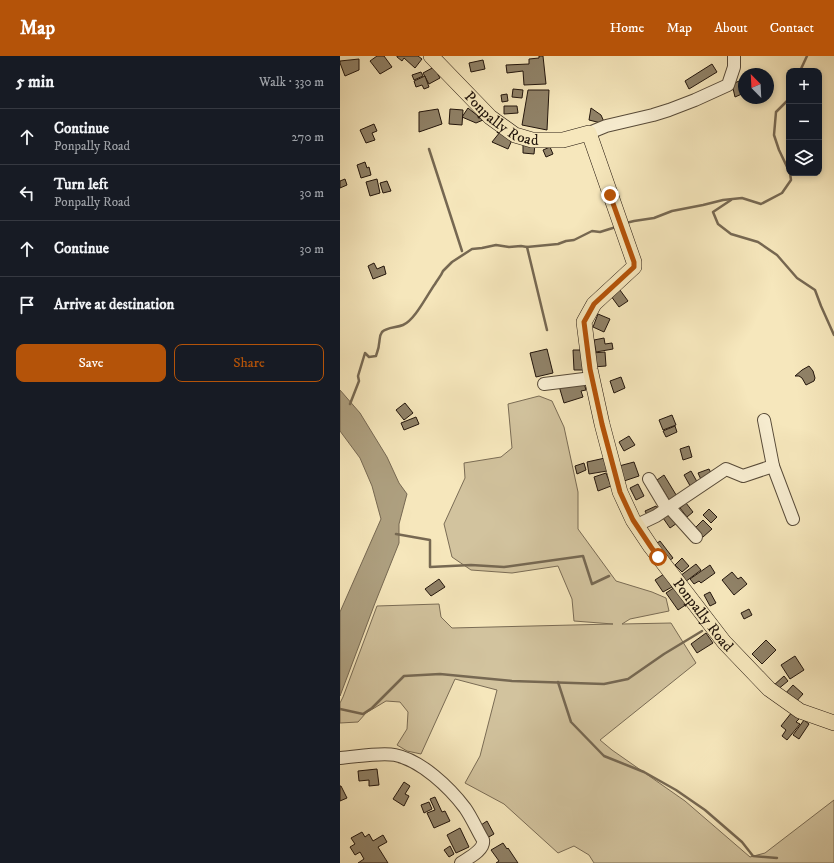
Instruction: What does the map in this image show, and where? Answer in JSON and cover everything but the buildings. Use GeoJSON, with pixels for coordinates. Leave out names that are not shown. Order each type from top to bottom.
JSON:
{"type":"FeatureCollection","features":[{"type":"Feature","properties":{"kind":"main road","name":"Ponpally Road"},"geometry":{"type":"LineString","coordinates":[[431,56],[490,117],[515,135],[532,140],[563,140],[589,133],[634,262],[634,267],[594,304],[584,322],[592,378],[602,424],[620,492],[633,520],[651,547],[724,642],[769,689],[800,711],[834,723]]}},
{"type":"Feature","properties":{"kind":"street"},"geometry":{"type":"LineString","coordinates":[[589,133],[606,126],[668,110],[728,85],[734,67],[734,56]]}},
{"type":"Feature","properties":{"kind":"street"},"geometry":{"type":"LineString","coordinates":[[544,384],[592,378]]}},
{"type":"Feature","properties":{"kind":"street"},"geometry":{"type":"LineString","coordinates":[[764,420],[773,466],[793,519]]}},
{"type":"Feature","properties":{"kind":"street"},"geometry":{"type":"LineString","coordinates":[[637,526],[656,516],[726,468],[743,476],[773,466]]}},
{"type":"Feature","properties":{"kind":"street"},"geometry":{"type":"LineString","coordinates":[[649,479],[668,508],[696,537]]}},
{"type":"Feature","properties":{"kind":"street"},"geometry":{"type":"LineString","coordinates":[[340,758],[384,754],[395,755],[407,759],[426,769],[450,790],[466,809],[483,840],[484,844],[478,858],[461,863]]}},
{"type":"Feature","properties":{"kind":"shaded area"},"geometry":{"type":"Polygon","coordinates":[[[340,390],[360,413],[387,457],[399,483],[407,494],[399,524],[399,543],[340,696],[340,612],[381,519],[372,486],[360,458],[340,431],[340,390]]]}},
{"type":"Feature","properties":{"kind":"shaded area"},"geometry":{"type":"Polygon","coordinates":[[[539,396],[552,401],[564,427],[578,492],[578,529],[616,581],[666,598],[669,611],[630,619],[622,624],[671,623],[696,663],[600,740],[685,801],[750,857],[765,853],[834,800],[834,863],[594,863],[589,855],[574,846],[558,853],[504,804],[465,783],[480,756],[497,690],[455,679],[421,754],[407,751],[397,745],[407,729],[408,712],[400,702],[386,701],[366,713],[358,722],[340,723],[340,703],[377,606],[439,604],[441,617],[452,628],[613,624],[574,621],[572,599],[558,566],[512,573],[471,570],[452,557],[444,524],[465,478],[464,463],[501,457],[512,448],[508,404],[539,396]]]}},
{"type":"Feature","properties":{"kind":"waterway"},"geometry":{"type":"LineString","coordinates":[[801,68],[807,56]]}},
{"type":"Feature","properties":{"kind":"waterway"},"geometry":{"type":"LineString","coordinates":[[786,102],[776,112],[774,135],[786,165]]}},
{"type":"Feature","properties":{"kind":"waterway"},"geometry":{"type":"LineString","coordinates":[[429,149],[462,251]]}},
{"type":"Feature","properties":{"kind":"waterway"},"geometry":{"type":"LineString","coordinates":[[626,223],[654,218],[672,211],[723,200],[742,198],[761,204],[782,193],[791,180],[790,176]]}},
{"type":"Feature","properties":{"kind":"waterway"},"geometry":{"type":"LineString","coordinates":[[731,200],[713,212],[718,224],[731,234],[758,242],[777,255],[797,278],[815,290],[834,335]]}},
{"type":"Feature","properties":{"kind":"waterway"},"geometry":{"type":"LineString","coordinates":[[350,404],[359,381],[358,376],[365,353],[369,357],[376,356],[382,332],[386,329],[403,325],[412,318],[443,271],[452,262],[472,249],[496,245],[527,247],[558,244],[574,240],[592,231],[600,232],[616,227]]}},
{"type":"Feature","properties":{"kind":"waterway"},"geometry":{"type":"LineString","coordinates":[[527,247],[547,330]]}},
{"type":"Feature","properties":{"kind":"waterway"},"geometry":{"type":"LineString","coordinates":[[396,534],[430,540],[430,567],[471,565],[504,567],[583,556],[592,584],[609,576]]}},
{"type":"Feature","properties":{"kind":"waterway"},"geometry":{"type":"LineString","coordinates":[[340,709],[363,714],[372,708],[404,676],[440,674],[512,681],[604,684],[628,679],[664,654],[702,631]]}},
{"type":"Feature","properties":{"kind":"waterway"},"geometry":{"type":"LineString","coordinates":[[558,682],[571,722],[604,756],[644,772],[676,790],[705,810],[742,842],[753,856],[777,858]]}},
{"type":"Feature","properties":{"kind":"route"},"geometry":{"type":"LineString","coordinates":[[610,195],[634,262],[634,267],[594,304],[584,322],[590,369],[602,424],[620,492],[633,520],[658,557]]}}]}
